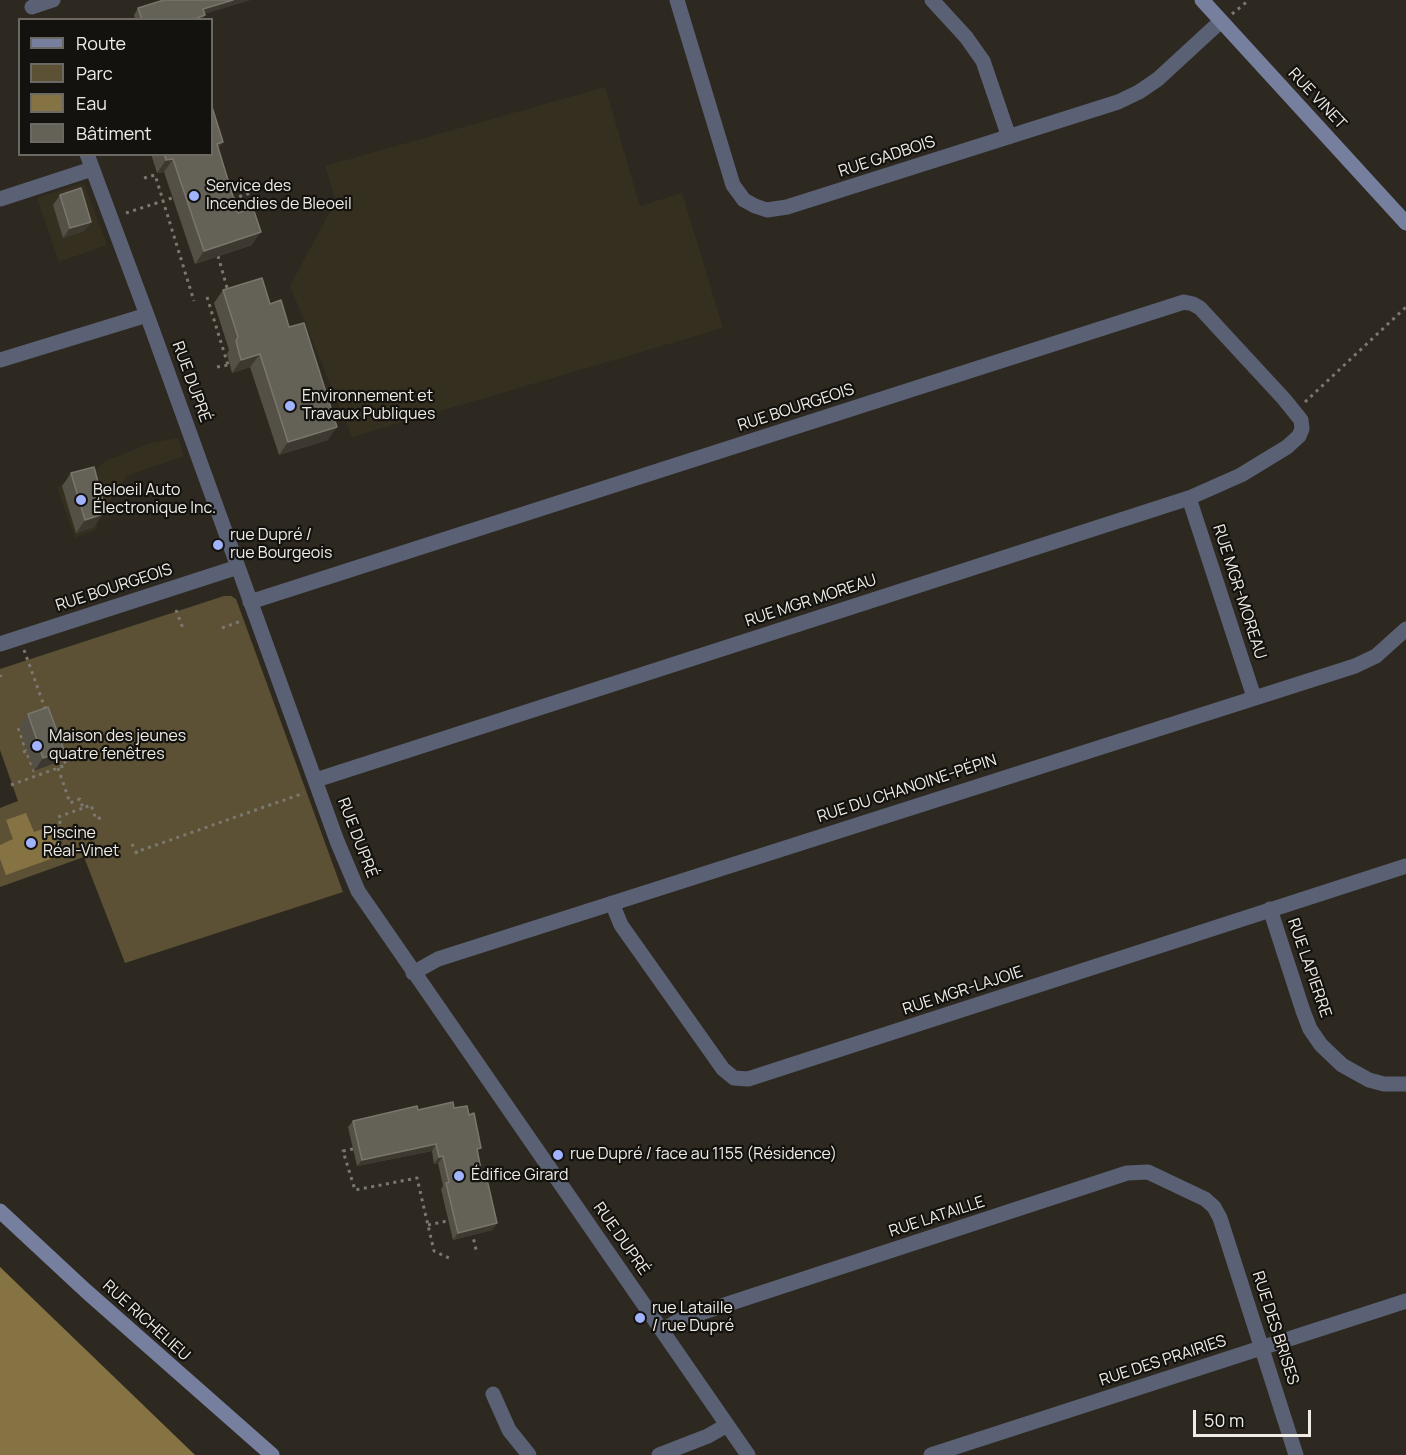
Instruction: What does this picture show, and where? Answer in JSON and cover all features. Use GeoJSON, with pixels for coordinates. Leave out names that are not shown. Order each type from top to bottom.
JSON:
{"type":"FeatureCollection","features":[{"type":"Feature","properties":{"kind":"main road","name":"RUE VINET"},"geometry":{"type":"LineString","coordinates":[[1202,0],[1406,223]]}},
{"type":"Feature","properties":{"kind":"main road","name":"RUE RICHELIEU"},"geometry":{"type":"LineString","coordinates":[[0,1211],[86,1291],[272,1455]]}},
{"type":"Feature","properties":{"kind":"street"},"geometry":{"type":"LineString","coordinates":[[33,9],[53,0]]}},
{"type":"Feature","properties":{"kind":"street","name":"RUE GADBOIS"},"geometry":{"type":"LineString","coordinates":[[677,0],[733,185],[744,200],[755,206],[773,210],[1009,137],[1129,97],[1158,79],[1221,21]]}},
{"type":"Feature","properties":{"kind":"street"},"geometry":{"type":"LineString","coordinates":[[932,0],[972,45],[983,62],[1009,137]]}},
{"type":"Feature","properties":{"kind":"street"},"geometry":{"type":"LineString","coordinates":[[0,199],[89,162]]}},
{"type":"Feature","properties":{"kind":"street","name":"RUE DUPRÉ"},"geometry":{"type":"LineString","coordinates":[[89,162],[238,567],[312,786],[358,891],[748,1455]]}},
{"type":"Feature","properties":{"kind":"street","name":"RUE BOURGEOIS"},"geometry":{"type":"LineString","coordinates":[[250,602],[1184,302],[1200,308],[1251,362],[1297,414],[1301,420],[1302,429]]}},
{"type":"Feature","properties":{"kind":"street"},"geometry":{"type":"LineString","coordinates":[[0,360],[147,315]]}},
{"type":"Feature","properties":{"kind":"street","name":"RUE MGR MOREAU"},"geometry":{"type":"LineString","coordinates":[[312,786],[1189,498],[1227,482],[1265,461],[1297,440],[1302,429]]}},
{"type":"Feature","properties":{"kind":"street","name":"RUE MGR-MOREAU"},"geometry":{"type":"LineString","coordinates":[[1189,498],[1254,697]]}},
{"type":"Feature","properties":{"kind":"street","name":"RUE BOURGEOIS"},"geometry":{"type":"LineString","coordinates":[[0,644],[238,567]]}},
{"type":"Feature","properties":{"kind":"street","name":"RUE DU CHANOINE-PÉPIN"},"geometry":{"type":"LineString","coordinates":[[414,973],[438,959],[1362,663],[1382,652],[1406,629]]}},
{"type":"Feature","properties":{"kind":"street","name":"RUE MGR-LAJOIE"},"geometry":{"type":"LineString","coordinates":[[612,903],[621,925],[723,1069],[730,1075],[744,1080],[1406,866]]}},
{"type":"Feature","properties":{"kind":"street","name":"RUE LAPIERRE"},"geometry":{"type":"LineString","coordinates":[[1270,909],[1303,1011],[1310,1029],[1321,1045],[1342,1065],[1369,1080],[1384,1084],[1406,1084]]}},
{"type":"Feature","properties":{"kind":"street","name":"RUE LATAILLE"},"geometry":{"type":"LineString","coordinates":[[662,1331],[679,1320],[1133,1172],[1148,1172],[1159,1176],[1204,1199],[1217,1212]]}},
{"type":"Feature","properties":{"kind":"street","name":"RUE DES BRISES"},"geometry":{"type":"LineString","coordinates":[[1217,1212],[1226,1233],[1296,1455]]}},
{"type":"Feature","properties":{"kind":"street","name":"RUE DES PRAIRIES"},"geometry":{"type":"LineString","coordinates":[[931,1455],[1406,1301]]}},
{"type":"Feature","properties":{"kind":"street"},"geometry":{"type":"LineString","coordinates":[[493,1394],[509,1430],[529,1455]]}},
{"type":"Feature","properties":{"kind":"street"},"geometry":{"type":"LineString","coordinates":[[659,1455],[708,1436],[727,1425]]}},
{"type":"Feature","properties":{"kind":"path"},"geometry":{"type":"LineString","coordinates":[[1221,21],[1249,0]]}},
{"type":"Feature","properties":{"kind":"path"},"geometry":{"type":"LineString","coordinates":[[144,178],[155,175],[194,301]]}},
{"type":"Feature","properties":{"kind":"path"},"geometry":{"type":"LineString","coordinates":[[231,199],[257,191]]}},
{"type":"Feature","properties":{"kind":"path"},"geometry":{"type":"LineString","coordinates":[[123,214],[172,198]]}},
{"type":"Feature","properties":{"kind":"path"},"geometry":{"type":"LineString","coordinates":[[218,256],[228,291]]}},
{"type":"Feature","properties":{"kind":"path"},"geometry":{"type":"LineString","coordinates":[[207,297],[229,364],[217,367]]}},
{"type":"Feature","properties":{"kind":"path"},"geometry":{"type":"LineString","coordinates":[[1305,402],[1406,306]]}},
{"type":"Feature","properties":{"kind":"path"},"geometry":{"type":"LineString","coordinates":[[216,328],[221,326]]}},
{"type":"Feature","properties":{"kind":"path"},"geometry":{"type":"LineString","coordinates":[[176,610],[184,631]]}},
{"type":"Feature","properties":{"kind":"path"},"geometry":{"type":"LineString","coordinates":[[222,628],[245,619]]}},
{"type":"Feature","properties":{"kind":"path"},"geometry":{"type":"LineString","coordinates":[[27,659],[49,719]]}},
{"type":"Feature","properties":{"kind":"path"},"geometry":{"type":"LineString","coordinates":[[26,724],[18,727],[36,776]]}},
{"type":"Feature","properties":{"kind":"path"},"geometry":{"type":"LineString","coordinates":[[11,785],[66,765],[58,744]]}},
{"type":"Feature","properties":{"kind":"path"},"geometry":{"type":"LineString","coordinates":[[58,768],[70,803],[80,799],[83,807]]}},
{"type":"Feature","properties":{"kind":"path"},"geometry":{"type":"LineString","coordinates":[[132,844],[136,853],[281,801],[312,786]]}},
{"type":"Feature","properties":{"kind":"path"},"geometry":{"type":"LineString","coordinates":[[281,801],[283,806]]}},
{"type":"Feature","properties":{"kind":"path"},"geometry":{"type":"LineString","coordinates":[[57,840],[65,837],[58,817],[91,805],[96,819],[104,817]]}},
{"type":"Feature","properties":{"kind":"path"},"geometry":{"type":"LineString","coordinates":[[353,1149],[343,1151],[355,1191],[417,1178],[434,1251],[451,1259]]}},
{"type":"Feature","properties":{"kind":"path"},"geometry":{"type":"LineString","coordinates":[[428,1225],[452,1220]]}},
{"type":"Feature","properties":{"kind":"path"},"geometry":{"type":"LineString","coordinates":[[472,1230],[477,1254]]}},
{"type":"Feature","properties":{"kind":"shaded area"},"geometry":{"type":"Polygon","coordinates":[[[605,87],[640,206],[682,193],[723,328],[352,437],[290,286],[336,200],[325,166],[605,87]]]}},
{"type":"Feature","properties":{"kind":"shaded area"},"geometry":{"type":"Polygon","coordinates":[[[79,184],[85,186],[107,245],[59,262],[37,198],[79,184]]]}},
{"type":"Feature","properties":{"kind":"shaded area"},"geometry":{"type":"Polygon","coordinates":[[[178,438],[184,456],[127,476],[96,521],[98,529],[75,538],[57,487],[86,478],[104,462],[150,443],[178,438]]]}},
{"type":"Feature","properties":{"kind":"green space"},"geometry":{"type":"Polygon","coordinates":[[[224,596],[236,599],[343,892],[125,963],[84,857],[0,887],[0,808],[18,801],[0,750],[0,669],[224,596]]]}},
{"type":"Feature","properties":{"kind":"water","name":"Piscine Réal-Vinet"},"geometry":{"type":"Polygon","coordinates":[[[26,813],[34,832],[51,826],[62,855],[6,875],[0,859],[0,845],[13,839],[6,820],[26,813]]]}},
{"type":"Feature","properties":{"kind":"water"},"geometry":{"type":"Polygon","coordinates":[[[0,1267],[195,1455],[0,1455],[0,1267]]]}},
{"type":"Feature","properties":{"kind":"building"},"geometry":{"type":"Polygon","coordinates":[[[164,0],[233,0],[203,9],[205,15],[197,18],[141,18],[138,8],[164,0]]]}},
{"type":"Feature","properties":{"kind":"building"},"geometry":{"type":"Polygon","coordinates":[[[213,110],[223,142],[217,144],[238,213],[253,208],[261,232],[204,251],[173,159],[166,160],[165,156],[213,156],[213,110]]]}},
{"type":"Feature","properties":{"kind":"building"},"geometry":{"type":"Polygon","coordinates":[[[81,188],[91,222],[70,228],[60,195],[81,188]]]}},
{"type":"Feature","properties":{"kind":"building","name":"Environnement et Travaux Publiques"},"geometry":{"type":"Polygon","coordinates":[[[262,278],[270,304],[281,300],[289,327],[304,323],[337,427],[288,442],[260,354],[241,360],[236,341],[238,337],[223,290],[262,278]]]}},
{"type":"Feature","properties":{"kind":"building"},"geometry":{"type":"Polygon","coordinates":[[[94,467],[103,501],[99,503],[103,514],[85,520],[71,473],[94,467]]]}},
{"type":"Feature","properties":{"kind":"building"},"geometry":{"type":"Polygon","coordinates":[[[48,707],[64,750],[43,758],[28,714],[48,707]]]}},
{"type":"Feature","properties":{"kind":"building","name":"Édifice Girard"},"geometry":{"type":"Polygon","coordinates":[[[453,1102],[454,1108],[467,1106],[469,1115],[474,1113],[481,1148],[477,1149],[482,1175],[486,1175],[497,1223],[458,1233],[446,1183],[449,1182],[443,1156],[439,1157],[436,1144],[362,1160],[353,1121],[417,1106],[418,1110],[453,1102]]]}},
{"type":"Feature","properties":{"kind":"place","name":"Service des Incendies de Bleoeil"},"geometry":{"type":"Point","coordinates":[194,196]}},
{"type":"Feature","properties":{"kind":"place","name":"Environnement et Travaux Publiques"},"geometry":{"type":"Point","coordinates":[290,406]}},
{"type":"Feature","properties":{"kind":"place","name":"Beloeil Auto Électronique Inc."},"geometry":{"type":"Point","coordinates":[81,500]}},
{"type":"Feature","properties":{"kind":"place","name":"rue Dupré / rue Bourgeois"},"geometry":{"type":"Point","coordinates":[218,545]}},
{"type":"Feature","properties":{"kind":"place","name":"Maison des jeunes quatre fenêtres"},"geometry":{"type":"Point","coordinates":[37,746]}},
{"type":"Feature","properties":{"kind":"place","name":"Piscine Réal-Vinet"},"geometry":{"type":"Point","coordinates":[31,843]}},
{"type":"Feature","properties":{"kind":"place","name":"rue Dupré / face au 1155 (Résidence)"},"geometry":{"type":"Point","coordinates":[558,1155]}},
{"type":"Feature","properties":{"kind":"place","name":"Édifice Girard"},"geometry":{"type":"Point","coordinates":[459,1176]}},
{"type":"Feature","properties":{"kind":"place","name":"rue Lataille / rue Dupré"},"geometry":{"type":"Point","coordinates":[640,1318]}}]}
